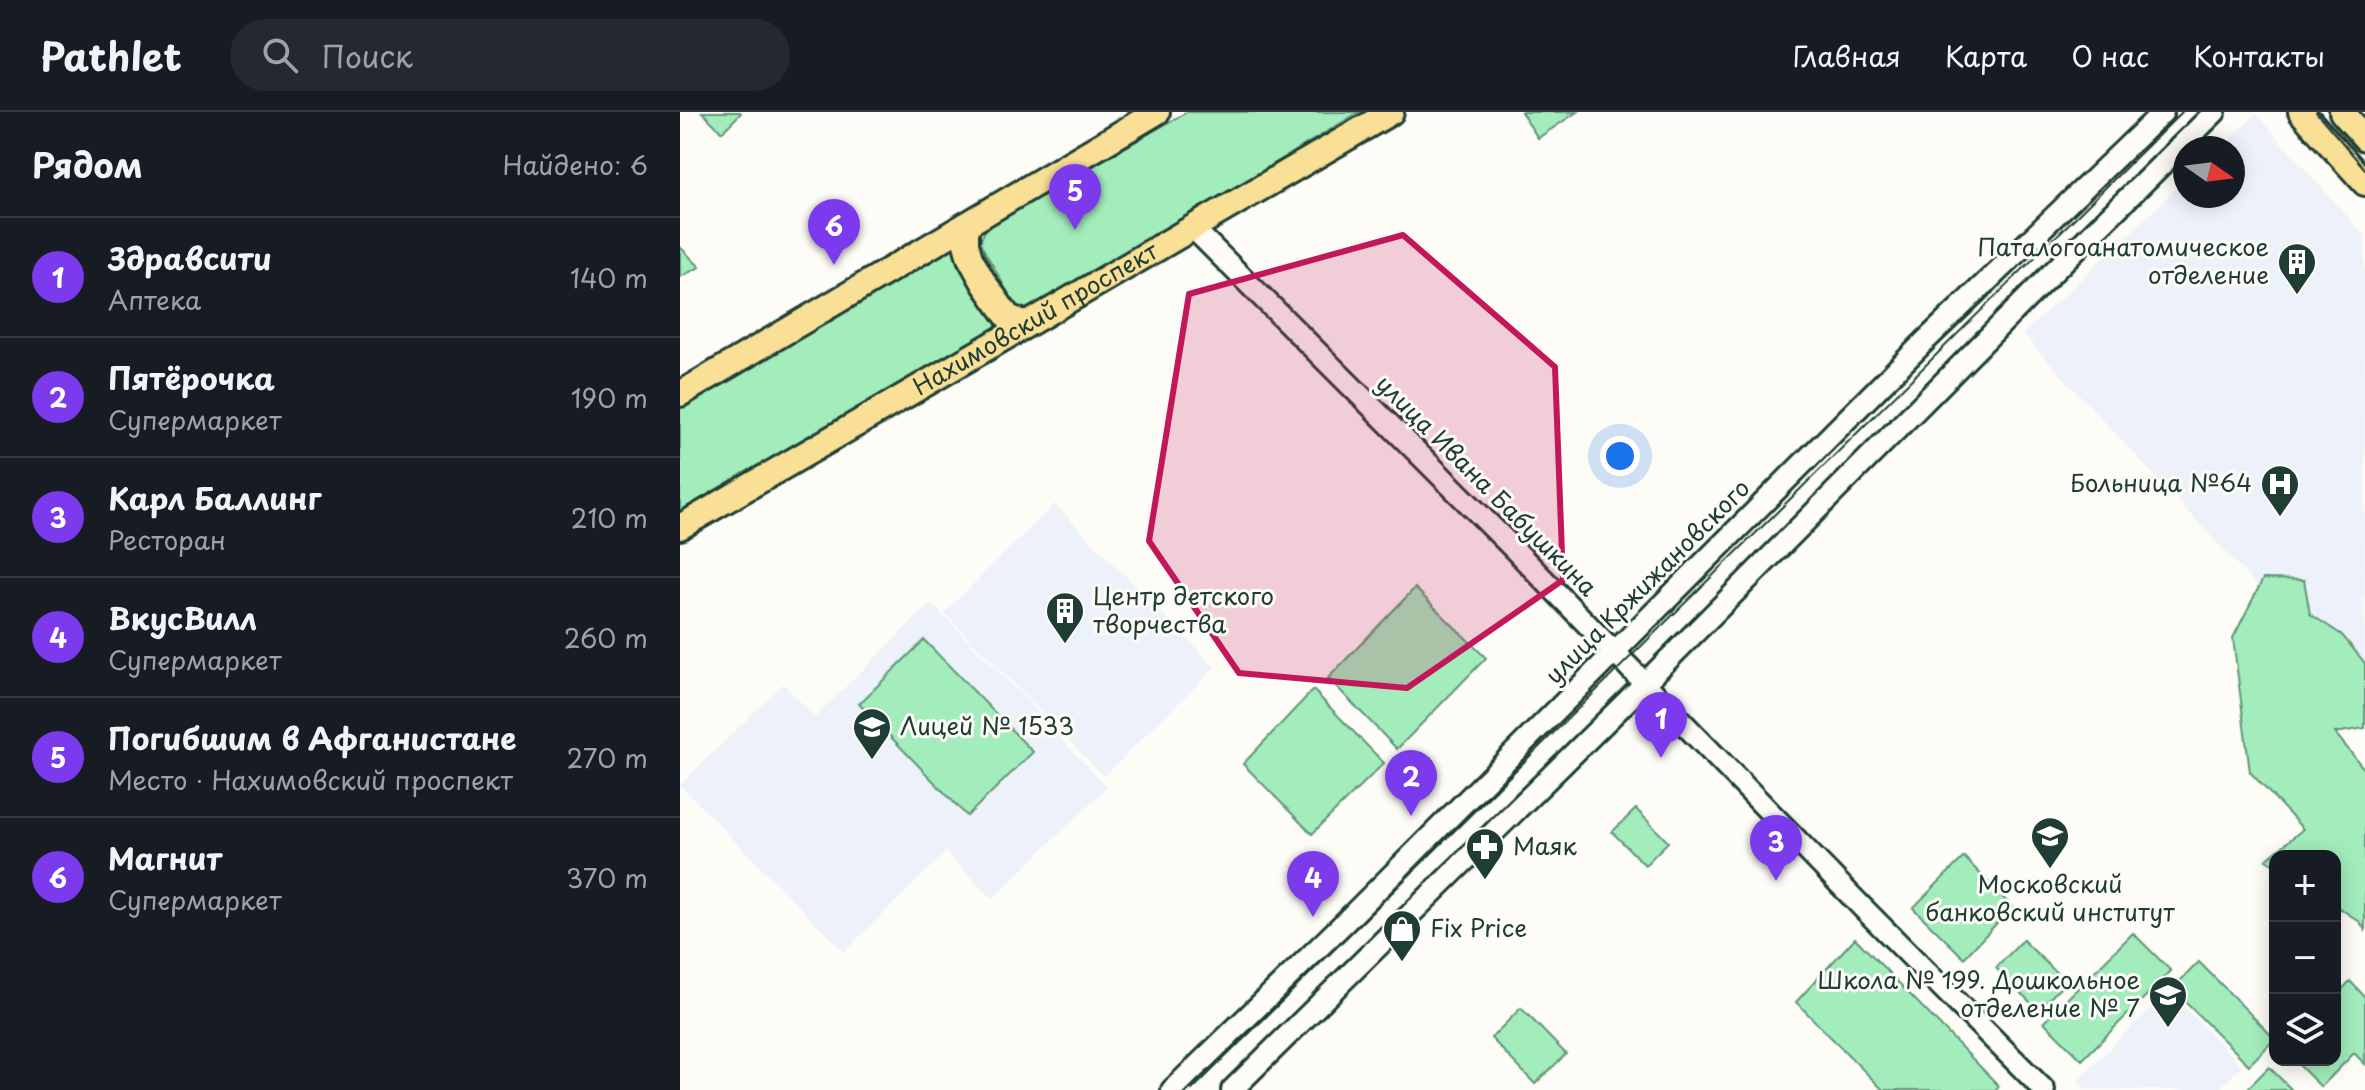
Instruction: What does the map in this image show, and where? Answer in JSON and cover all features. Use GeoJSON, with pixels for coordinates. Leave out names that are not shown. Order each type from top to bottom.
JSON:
{"type":"FeatureCollection","features":[{"type":"Feature","properties":{"kind":"main road"},"geometry":{"type":"LineString","coordinates":[[680,394],[1157,112]]}},
{"type":"Feature","properties":{"kind":"main road","name":"Нахимовский проспект"},"geometry":{"type":"LineString","coordinates":[[680,527],[1391,112]]}},
{"type":"Feature","properties":{"kind":"main road"},"geometry":{"type":"LineString","coordinates":[[2301,112],[2365,183]]}},
{"type":"Feature","properties":{"kind":"main road"},"geometry":{"type":"LineString","coordinates":[[2342,112],[2365,138]]}},
{"type":"Feature","properties":{"kind":"main road"},"geometry":{"type":"LineString","coordinates":[[966,225],[970,258],[984,283],[1008,317],[1026,324]]}},
{"type":"Feature","properties":{"kind":"street","name":"улица Кржижановского"},"geometry":{"type":"LineString","coordinates":[[1172,1090],[1345,922],[1925,341],[2163,112]]}},
{"type":"Feature","properties":{"kind":"street"},"geometry":{"type":"LineString","coordinates":[[1232,1090],[1644,684],[2215,112]]}},
{"type":"Feature","properties":{"kind":"street","name":"улица Ивана Бабушкина"},"geometry":{"type":"LineString","coordinates":[[1193,228],[2044,1090]]}},
{"type":"Feature","properties":{"kind":"highlighted area"},"geometry":{"type":"Polygon","coordinates":[[[1403,235],[1555,367],[1563,580],[1407,688],[1239,673],[1149,541],[1189,294],[1403,235]]]}},
{"type":"Feature","properties":{"kind":"shaded area","name":"Больница №64"},"geometry":{"type":"Polygon","coordinates":[[[2256,114],[2365,236],[2365,702],[2023,334],[2173,192],[2173,208],[2245,208],[2245,136],[2233,136],[2256,114]]]}},
{"type":"Feature","properties":{"kind":"shaded area"},"geometry":{"type":"Polygon","coordinates":[[[1055,504],[1215,667],[1104,776],[944,613],[1055,504]]]}},
{"type":"Feature","properties":{"kind":"shaded area","name":"Лицей № 1533"},"geometry":{"type":"Polygon","coordinates":[[[931,603],[1063,737],[1059,742],[1062,740],[1107,787],[992,899],[946,852],[844,952],[680,785],[783,684],[815,717],[931,603]]]}},
{"type":"Feature","properties":{"kind":"shaded area","name":"Школа № 199. Дошкольное отделение № 7"},"geometry":{"type":"Polygon","coordinates":[[[2168,991],[2242,1066],[2218,1090],[2086,1090],[2077,1081],[2168,991]]]}},
{"type":"Feature","properties":{"kind":"green space"},"geometry":{"type":"Polygon","coordinates":[[[702,112],[740,112],[741,113],[722,132],[702,112]]]}},
{"type":"Feature","properties":{"kind":"green space"},"geometry":{"type":"Polygon","coordinates":[[[1187,112],[1359,112],[1034,310],[1016,307],[980,243],[986,227],[1187,112]]]}},
{"type":"Feature","properties":{"kind":"green space"},"geometry":{"type":"Polygon","coordinates":[[[1521,112],[1577,112],[1538,138],[1521,112]]]}},
{"type":"Feature","properties":{"kind":"green space"},"geometry":{"type":"Polygon","coordinates":[[[953,246],[1001,327],[680,515],[680,408],[953,246]]]}},
{"type":"Feature","properties":{"kind":"green space"},"geometry":{"type":"Polygon","coordinates":[[[680,247],[700,267],[680,277],[680,247]]]}},
{"type":"Feature","properties":{"kind":"green space"},"geometry":{"type":"Polygon","coordinates":[[[2263,579],[2304,580],[2310,614],[2342,635],[2365,663],[2365,728],[2335,733],[2365,770],[2365,930],[2360,922],[2341,909],[2341,850],[2278,850],[2303,829],[2250,772],[2233,638],[2263,579]]]}},
{"type":"Feature","properties":{"kind":"green space"},"geometry":{"type":"Polygon","coordinates":[[[1415,588],[1486,658],[1397,749],[1328,678],[1415,588]]]}},
{"type":"Feature","properties":{"kind":"green space"},"geometry":{"type":"Polygon","coordinates":[[[924,640],[1033,752],[967,816],[859,704],[924,640]]]}},
{"type":"Feature","properties":{"kind":"green space"},"geometry":{"type":"Polygon","coordinates":[[[1313,690],[1384,763],[1312,834],[1243,764],[1313,690]]]}},
{"type":"Feature","properties":{"kind":"green space"},"geometry":{"type":"Polygon","coordinates":[[[1636,809],[1668,842],[1645,865],[1612,832],[1636,809]]]}},
{"type":"Feature","properties":{"kind":"green space"},"geometry":{"type":"Polygon","coordinates":[[[1964,857],[2012,907],[1964,958],[1913,908],[1964,857]]]}},
{"type":"Feature","properties":{"kind":"green space"},"geometry":{"type":"Polygon","coordinates":[[[2133,933],[2171,971],[2082,1060],[2044,1022],[2133,933]]]}},
{"type":"Feature","properties":{"kind":"green space"},"geometry":{"type":"Polygon","coordinates":[[[1855,938],[1999,1086],[1995,1090],[1883,1090],[1796,1002],[1855,938]]]}},
{"type":"Feature","properties":{"kind":"green space"},"geometry":{"type":"Polygon","coordinates":[[[2023,940],[2066,982],[2038,1010],[1996,968],[2023,940]]]}},
{"type":"Feature","properties":{"kind":"green space"},"geometry":{"type":"Polygon","coordinates":[[[2199,962],[2269,1033],[2269,1045],[2249,1065],[2172,989],[2199,962]]]}},
{"type":"Feature","properties":{"kind":"green space"},"geometry":{"type":"Polygon","coordinates":[[[2350,981],[2365,997],[2365,1064],[2354,1053],[2321,1087],[2300,1066],[2341,1066],[2341,991],[2350,981]]]}},
{"type":"Feature","properties":{"kind":"green space"},"geometry":{"type":"Polygon","coordinates":[[[1521,1008],[1566,1054],[1535,1084],[1491,1038],[1521,1008]]]}},
{"type":"Feature","properties":{"kind":"green space"},"geometry":{"type":"Polygon","coordinates":[[[2269,1067],[2292,1090],[2246,1090],[2269,1067]]]}},
{"type":"Feature","properties":{"kind":"tram line"},"geometry":{"type":"LineString","coordinates":[[1192,1090],[2182,112]]}},
{"type":"Feature","properties":{"kind":"tram line"},"geometry":{"type":"LineString","coordinates":[[2316,112],[2365,169]]}},
{"type":"Feature","properties":{"kind":"place","name":"Погибшим в Афганистане"},"geometry":{"type":"Point","coordinates":[1075,230]}},
{"type":"Feature","properties":{"kind":"place","name":"Магнит"},"geometry":{"type":"Point","coordinates":[834,265]}},
{"type":"Feature","properties":{"kind":"place","name":"Паталогоанатомическое отделение"},"geometry":{"type":"Point","coordinates":[2297,296]}},
{"type":"Feature","properties":{"kind":"place","name":"Больница №64"},"geometry":{"type":"Point","coordinates":[2280,518]}},
{"type":"Feature","properties":{"kind":"place","name":"Центр детского творчества"},"geometry":{"type":"Point","coordinates":[1065,645]}},
{"type":"Feature","properties":{"kind":"place","name":"Здравсити"},"geometry":{"type":"Point","coordinates":[1661,758]}},
{"type":"Feature","properties":{"kind":"place","name":"Лицей № 1533"},"geometry":{"type":"Point","coordinates":[872,761]}},
{"type":"Feature","properties":{"kind":"place","name":"Пятёрочка"},"geometry":{"type":"Point","coordinates":[1411,816]}},
{"type":"Feature","properties":{"kind":"place","name":"Московский банковский институт"},"geometry":{"type":"Point","coordinates":[2050,870]}},
{"type":"Feature","properties":{"kind":"place","name":"Маяк"},"geometry":{"type":"Point","coordinates":[1485,881]}},
{"type":"Feature","properties":{"kind":"place","name":"Карл Баллинг"},"geometry":{"type":"Point","coordinates":[1776,881]}},
{"type":"Feature","properties":{"kind":"place","name":"ВкусВилл"},"geometry":{"type":"Point","coordinates":[1313,917]}},
{"type":"Feature","properties":{"kind":"place","name":"Fix Price"},"geometry":{"type":"Point","coordinates":[1402,963]}},
{"type":"Feature","properties":{"kind":"place","name":"Школа № 199. Дошкольное отделение № 7"},"geometry":{"type":"Point","coordinates":[2168,1029]}}]}
